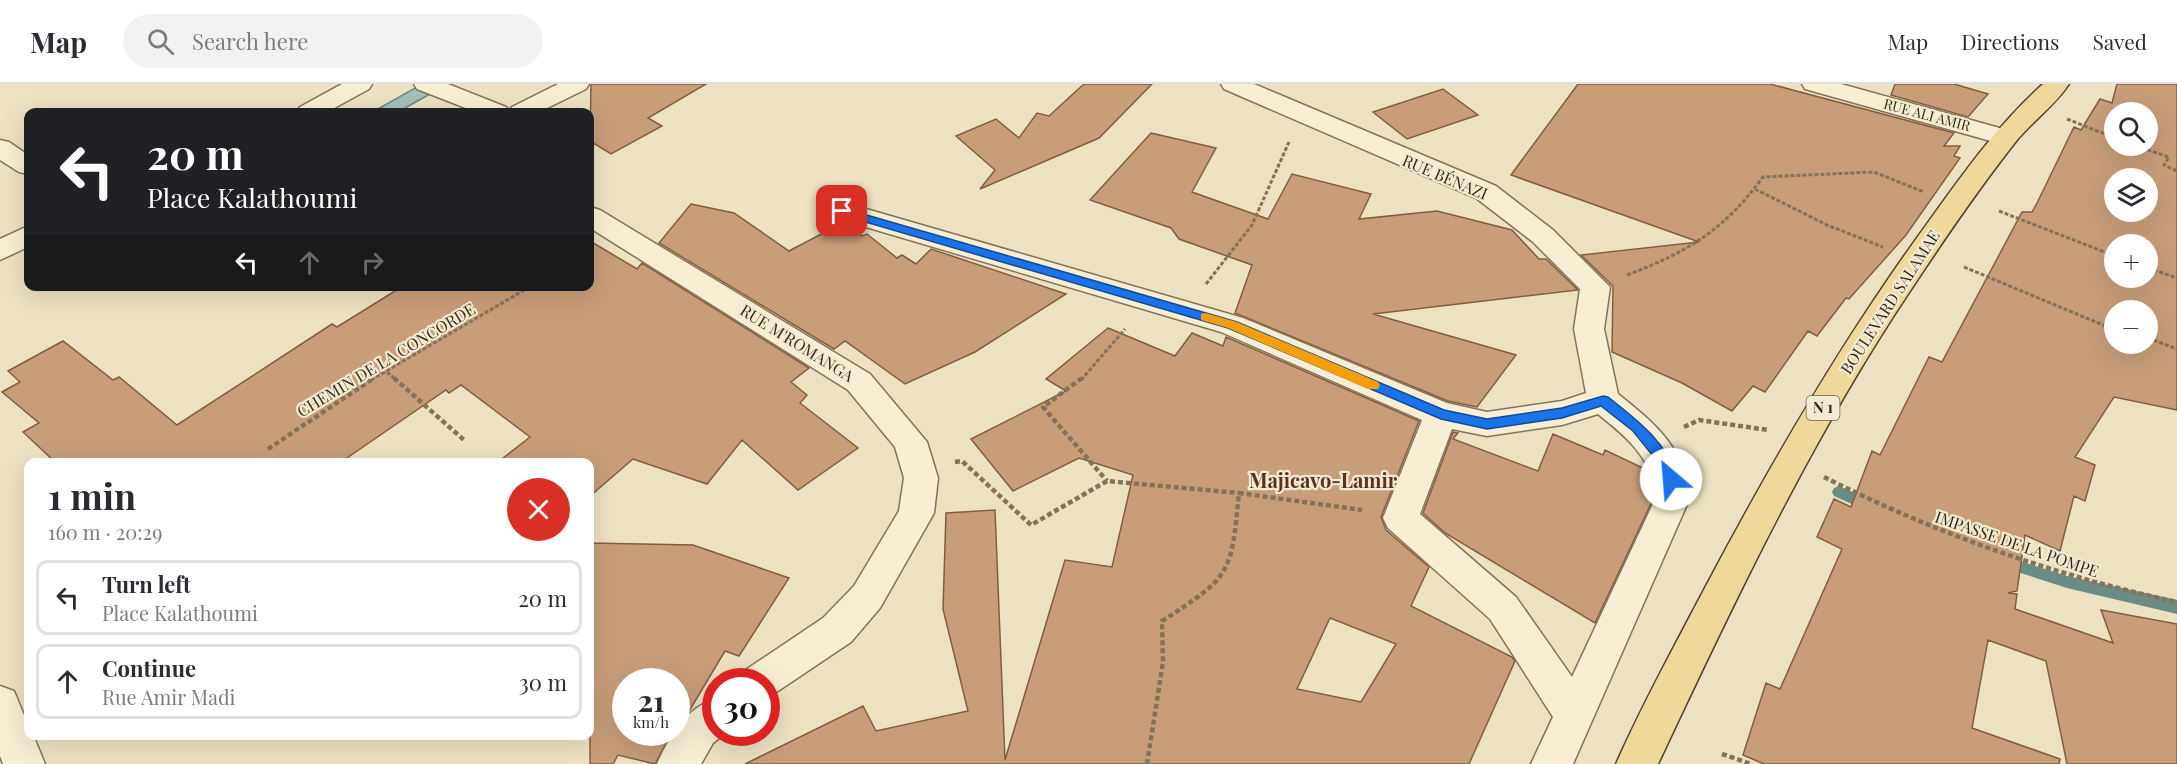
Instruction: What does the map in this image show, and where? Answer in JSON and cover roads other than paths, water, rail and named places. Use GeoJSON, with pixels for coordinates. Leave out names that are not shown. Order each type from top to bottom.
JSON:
{"type":"FeatureCollection","features":[{"type":"Feature","properties":{"kind":"main road","name":"BOULEVARD SALAMAE"},"geometry":{"type":"LineString","coordinates":[[1637,764],[1797,451],[1877,318],[1916,259],[2005,137],[2057,84]]}},
{"type":"Feature","properties":{"kind":"street"},"geometry":{"type":"LineString","coordinates":[[316,108],[360,84]]}},
{"type":"Feature","properties":{"kind":"street"},"geometry":{"type":"LineString","coordinates":[[426,84],[487,108]]}},
{"type":"Feature","properties":{"kind":"street"},"geometry":{"type":"LineString","coordinates":[[529,108],[577,84]]}},
{"type":"Feature","properties":{"kind":"street","name":"RUE BÉNAZI"},"geometry":{"type":"LineString","coordinates":[[1233,84],[1486,192],[1544,236],[1595,287],[1589,329],[1603,400]]}},
{"type":"Feature","properties":{"kind":"street","name":"RUE ALI AMIR"},"geometry":{"type":"LineString","coordinates":[[1814,84],[2005,137]]}},
{"type":"Feature","properties":{"kind":"street"},"geometry":{"type":"LineString","coordinates":[[0,148],[24,163]]}},
{"type":"Feature","properties":{"kind":"street"},"geometry":{"type":"LineString","coordinates":[[842,211],[1232,325],[1441,414],[1487,424],[1562,413],[1603,400],[1638,428],[1657,451],[1667,464],[1675,493],[1573,713],[1552,764]]}},
{"type":"Feature","properties":{"kind":"street","name":"RUE M'ROMANGA"},"geometry":{"type":"LineString","coordinates":[[594,218],[859,382],[910,441],[921,478],[916,513],[867,597],[837,630],[780,668]]}},
{"type":"Feature","properties":{"kind":"street"},"geometry":{"type":"LineString","coordinates":[[0,251],[24,238]]}},
{"type":"Feature","properties":{"kind":"street"},"geometry":{"type":"LineString","coordinates":[[1441,414],[1401,518],[1503,608],[1518,627],[1573,713]]}},
{"type":"Feature","properties":{"kind":"street"},"geometry":{"type":"LineString","coordinates":[[0,704],[24,764]]}},
{"type":"Feature","properties":{"kind":"street"},"geometry":{"type":"LineString","coordinates":[[678,764],[702,728]]}},
{"type":"Feature","properties":{"kind":"water"},"geometry":{"type":"Polygon","coordinates":[[[415,88],[430,94],[405,108],[380,108],[415,88]]]}},
{"type":"Feature","properties":{"kind":"waterway"},"geometry":{"type":"LineString","coordinates":[[1839,492],[1870,506]]}},
{"type":"Feature","properties":{"kind":"waterway"},"geometry":{"type":"LineString","coordinates":[[2004,562],[2067,582],[2177,607]]}},
{"type":"Feature","properties":{"kind":"district","name":"Majicavo-Lamir"},"geometry":{"type":"Point","coordinates":[1323,481]}}]}
